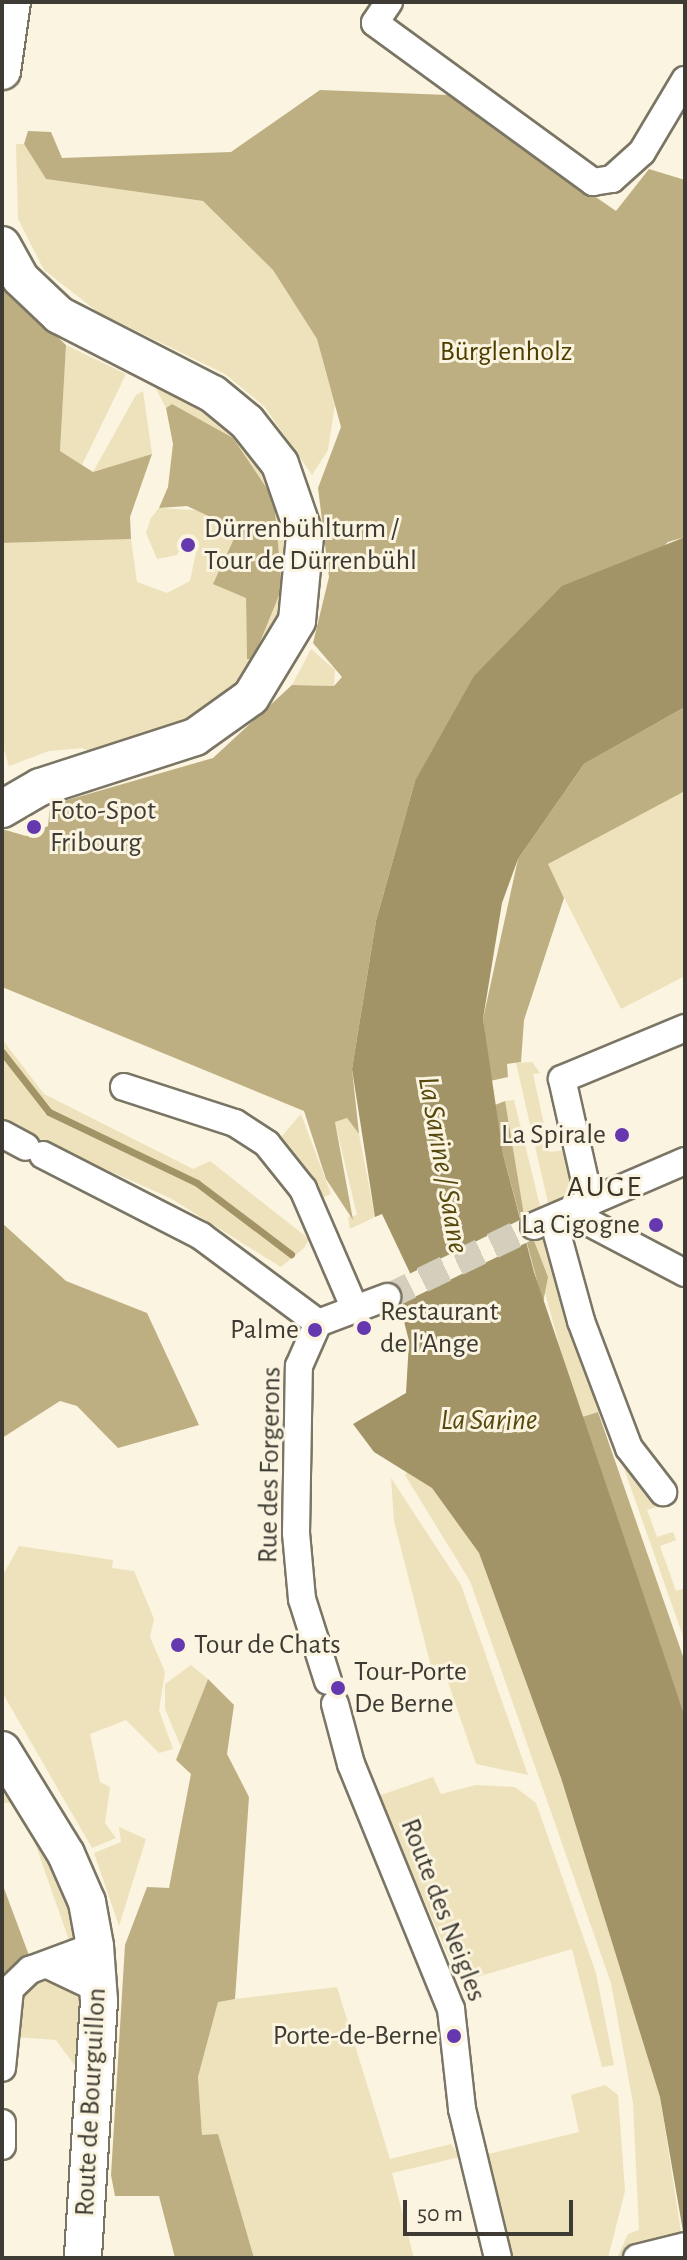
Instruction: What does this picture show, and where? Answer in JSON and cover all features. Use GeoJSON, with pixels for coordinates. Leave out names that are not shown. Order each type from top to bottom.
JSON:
{"type":"FeatureCollection","features":[{"type":"Feature","properties":{"kind":"main road"},"geometry":{"type":"LineString","coordinates":[[2,71],[12,2]]}},
{"type":"Feature","properties":{"kind":"main road"},"geometry":{"type":"LineString","coordinates":[[2,245],[20,278],[59,315],[213,394],[247,422],[280,464],[305,536],[297,621],[251,697],[195,737],[40,787],[2,809]]}},
{"type":"Feature","properties":{"kind":"main road","name":"Route de Bourguillon"},"geometry":{"type":"LineString","coordinates":[[7,1759],[66,1854],[87,1902],[95,1946],[98,1989],[83,2258]]}},
{"type":"Feature","properties":{"kind":"street"},"geometry":{"type":"LineString","coordinates":[[389,2],[375,23],[593,182],[612,179],[642,152],[685,80]]}},
{"type":"Feature","properties":{"kind":"street"},"geometry":{"type":"LineString","coordinates":[[663,1492],[629,1448],[581,1321],[562,1215],[553,1072],[685,1028]]}},
{"type":"Feature","properties":{"kind":"street"},"geometry":{"type":"LineString","coordinates":[[124,1087],[235,1123],[267,1144],[303,1189],[355,1309]]}},
{"type":"Feature","properties":{"kind":"street"},"geometry":{"type":"LineString","coordinates":[[2,1134],[129,1193],[318,1323],[387,1297]]}},
{"type":"Feature","properties":{"kind":"street"},"geometry":{"type":"LineString","coordinates":[[562,1215],[685,1161]]}},
{"type":"Feature","properties":{"kind":"street"},"geometry":{"type":"LineString","coordinates":[[562,1215],[685,1273]]}},
{"type":"Feature","properties":{"kind":"street","name":"Rue des Forgerons"},"geometry":{"type":"LineString","coordinates":[[318,1323],[299,1366],[296,1533],[302,1599],[335,1705]]}},
{"type":"Feature","properties":{"kind":"street","name":"Route des Neigles"},"geometry":{"type":"LineString","coordinates":[[335,1705],[451,2009],[462,2109],[498,2258]]}},
{"type":"Feature","properties":{"kind":"street"},"geometry":{"type":"LineString","coordinates":[[2,2068],[10,1989],[30,1970],[50,1966],[95,1946]]}},
{"type":"Feature","properties":{"kind":"street"},"geometry":{"type":"LineString","coordinates":[[50,1966],[98,1989]]}},
{"type":"Feature","properties":{"kind":"street"},"geometry":{"type":"LineString","coordinates":[[2,2123],[2,2146]]}},
{"type":"Feature","properties":{"kind":"street"},"geometry":{"type":"LineString","coordinates":[[637,2258],[685,2246]]}},
{"type":"Feature","properties":{"kind":"shaded area"},"geometry":{"type":"Polygon","coordinates":[[[16,144],[24,144],[46,179],[203,201],[273,270],[317,339],[335,405],[328,450],[312,475],[264,406],[225,374],[98,312],[44,270],[18,219],[16,144]]]}},
{"type":"Feature","properties":{"kind":"shaded area"},"geometry":{"type":"Polygon","coordinates":[[[66,345],[126,374],[82,465],[60,451],[66,345]]]}},
{"type":"Feature","properties":{"kind":"shaded area"},"geometry":{"type":"Polygon","coordinates":[[[152,381],[211,412],[263,465],[290,538],[278,632],[249,677],[196,721],[98,755],[82,748],[49,751],[9,766],[2,743],[2,543],[131,539],[137,582],[167,593],[190,581],[198,543],[187,537],[177,555],[157,559],[146,533],[151,518],[159,508],[209,511],[228,524],[233,540],[246,598],[247,658],[282,588],[274,499],[172,404],[166,408],[152,381]]]}},
{"type":"Feature","properties":{"kind":"shaded area"},"geometry":{"type":"Polygon","coordinates":[[[143,391],[152,454],[93,472],[136,395],[143,391]]]}},
{"type":"Feature","properties":{"kind":"shaded area"},"geometry":{"type":"Polygon","coordinates":[[[311,649],[335,670],[334,686],[292,685],[311,649]]]}},
{"type":"Feature","properties":{"kind":"shaded area"},"geometry":{"type":"Polygon","coordinates":[[[685,791],[685,976],[621,1009],[547,864],[685,791]]]}},
{"type":"Feature","properties":{"kind":"shaded area"},"geometry":{"type":"Polygon","coordinates":[[[2,1039],[44,1094],[193,1169],[210,1161],[309,1239],[304,1248],[281,1267],[170,1198],[2,1123],[2,1039]]]}},
{"type":"Feature","properties":{"kind":"shaded area"},"geometry":{"type":"Polygon","coordinates":[[[532,1062],[540,1073],[533,1074],[550,1152],[566,1150],[581,1193],[549,1207],[516,1063],[532,1062]]]}},
{"type":"Feature","properties":{"kind":"shaded area"},"geometry":{"type":"Polygon","coordinates":[[[514,1100],[541,1210],[539,1237],[546,1238],[598,1412],[579,1418],[524,1215],[505,1115],[505,1101],[514,1100]]]}},
{"type":"Feature","properties":{"kind":"shaded area"},"geometry":{"type":"Polygon","coordinates":[[[301,1114],[331,1194],[315,1201],[276,1143],[301,1114]]]}},
{"type":"Feature","properties":{"kind":"shaded area"},"geometry":{"type":"Polygon","coordinates":[[[347,1118],[359,1134],[375,1217],[350,1229],[348,1217],[357,1215],[335,1122],[347,1118]]]}},
{"type":"Feature","properties":{"kind":"shaded area"},"geometry":{"type":"Polygon","coordinates":[[[574,1326],[660,1497],[663,1505],[647,1510],[657,1537],[673,1532],[676,1540],[660,1546],[676,1591],[685,1588],[685,1642],[574,1326]]]}},
{"type":"Feature","properties":{"kind":"shaded area"},"geometry":{"type":"Polygon","coordinates":[[[408,1470],[432,1488],[479,1553],[561,1778],[660,2097],[685,2258],[617,2258],[628,2234],[639,2230],[633,2103],[611,1983],[470,1581],[405,1475],[408,1470]]]}},
{"type":"Feature","properties":{"kind":"shaded area"},"geometry":{"type":"Polygon","coordinates":[[[391,1478],[461,1585],[528,1775],[476,1764],[447,1679],[435,1682],[394,1521],[391,1478]]]}},
{"type":"Feature","properties":{"kind":"shaded area"},"geometry":{"type":"Polygon","coordinates":[[[19,1546],[113,1560],[112,1568],[134,1571],[154,1619],[150,1637],[165,1672],[159,1710],[173,1749],[159,1753],[126,1720],[90,1734],[100,1782],[110,1787],[105,1823],[116,1838],[92,1848],[2,1692],[2,1577],[19,1546]]]}},
{"type":"Feature","properties":{"kind":"shaded area"},"geometry":{"type":"Polygon","coordinates":[[[191,1665],[208,1679],[181,1747],[165,1709],[165,1684],[191,1665]]]}},
{"type":"Feature","properties":{"kind":"shaded area"},"geometry":{"type":"Polygon","coordinates":[[[433,1777],[441,1794],[476,1785],[515,1787],[536,1803],[596,1973],[614,2065],[602,2067],[572,1949],[460,1982],[378,1796],[433,1777]]]}},
{"type":"Feature","properties":{"kind":"shaded area"},"geometry":{"type":"Polygon","coordinates":[[[6,1790],[48,1851],[82,1937],[72,1949],[34,1840],[12,1803],[2,1803],[6,1790]]]}},
{"type":"Feature","properties":{"kind":"shaded area"},"geometry":{"type":"Polygon","coordinates":[[[119,1827],[146,1839],[119,1926],[94,1853],[121,1842],[119,1827]]]}},
{"type":"Feature","properties":{"kind":"shaded area"},"geometry":{"type":"Polygon","coordinates":[[[55,1978],[84,2003],[81,2074],[56,2040],[15,2037],[26,1987],[55,1978]]]}},
{"type":"Feature","properties":{"kind":"shaded area"},"geometry":{"type":"Polygon","coordinates":[[[337,1987],[390,2159],[451,2144],[460,2157],[392,2173],[414,2258],[254,2258],[218,2135],[202,2135],[198,2077],[218,2001],[337,1987]]]}},
{"type":"Feature","properties":{"kind":"shaded area"},"geometry":{"type":"Polygon","coordinates":[[[605,2085],[618,2095],[625,2191],[608,2258],[511,2258],[484,2155],[579,2132],[571,2095],[605,2085]]]}},
{"type":"Feature","properties":{"kind":"green space","name":"Bürglenholz"},"geometry":{"type":"Polygon","coordinates":[[[320,90],[448,95],[616,211],[649,169],[685,180],[685,537],[668,542],[415,781],[376,921],[352,1069],[359,1134],[347,1118],[335,1122],[353,1220],[326,1179],[304,1111],[2,987],[2,829],[26,836],[48,826],[50,807],[64,801],[213,758],[292,685],[334,686],[342,677],[313,643],[329,577],[318,488],[341,427],[317,339],[273,270],[203,201],[46,179],[24,144],[28,131],[51,132],[62,158],[231,152],[320,90]]]}},
{"type":"Feature","properties":{"kind":"green space"},"geometry":{"type":"Polygon","coordinates":[[[2,285],[66,345],[60,451],[93,472],[152,454],[130,517],[131,539],[2,543],[2,285]]]}},
{"type":"Feature","properties":{"kind":"green space"},"geometry":{"type":"Polygon","coordinates":[[[172,404],[233,438],[274,499],[282,588],[253,659],[247,659],[246,598],[213,584],[233,541],[228,525],[187,506],[159,508],[168,487],[173,444],[166,408],[172,404]]]}},
{"type":"Feature","properties":{"kind":"green space"},"geometry":{"type":"Polygon","coordinates":[[[685,707],[685,791],[548,864],[564,898],[524,1020],[521,1062],[507,1064],[508,1077],[490,1081],[483,1019],[518,859],[584,764],[685,707]]]}},
{"type":"Feature","properties":{"kind":"green space"},"geometry":{"type":"Polygon","coordinates":[[[505,1101],[524,1215],[548,1277],[543,1303],[503,1154],[495,1105],[505,1101]]]}},
{"type":"Feature","properties":{"kind":"green space"},"geometry":{"type":"Polygon","coordinates":[[[2,1223],[66,1281],[147,1313],[199,1425],[118,1448],[77,1406],[60,1401],[2,1438],[2,1223]]]}},
{"type":"Feature","properties":{"kind":"green space"},"geometry":{"type":"Polygon","coordinates":[[[598,1412],[685,1662],[685,1717],[579,1418],[598,1412]]]}},
{"type":"Feature","properties":{"kind":"green space"},"geometry":{"type":"Polygon","coordinates":[[[208,1679],[234,1705],[227,1754],[249,1797],[235,1999],[218,2002],[198,2077],[202,2135],[218,2134],[254,2258],[175,2258],[159,2196],[115,2196],[111,2175],[125,1945],[147,1887],[169,1888],[191,1774],[176,1760],[208,1679]]]}},
{"type":"Feature","properties":{"kind":"green space"},"geometry":{"type":"Polygon","coordinates":[[[2,1883],[30,1958],[2,1982],[2,1883]]]}},
{"type":"Feature","properties":{"kind":"water","name":"La Sarine"},"geometry":{"type":"Polygon","coordinates":[[[685,537],[685,707],[584,764],[518,859],[502,903],[483,1019],[503,1154],[534,1272],[685,1717],[685,2243],[660,2097],[561,1778],[479,1553],[432,1488],[374,1452],[353,1424],[406,1393],[409,1341],[401,1310],[410,1273],[382,1214],[375,1217],[352,1069],[376,921],[415,781],[474,676],[562,586],[685,537]]]}},
{"type":"Feature","properties":{"kind":"pier"},"geometry":{"type":"Polygon","coordinates":[[[524,1218],[530,1241],[398,1305],[405,1276],[524,1218]]]}},
{"type":"Feature","properties":{"kind":"waterway"},"geometry":{"type":"LineString","coordinates":[[2,1052],[49,1112],[197,1183],[291,1254]]}},
{"type":"Feature","properties":{"kind":"tunnel"},"geometry":{"type":"LineString","coordinates":[[387,1297],[534,1226]]}},
{"type":"Feature","properties":{"kind":"place","name":"Dürrenbühlturm / Tour de Dürrenbühl"},"geometry":{"type":"Point","coordinates":[188,545]}},
{"type":"Feature","properties":{"kind":"place","name":"Foto-Spot Fribourg"},"geometry":{"type":"Point","coordinates":[34,827]}},
{"type":"Feature","properties":{"kind":"place","name":"La Spirale"},"geometry":{"type":"Point","coordinates":[622,1135]}},
{"type":"Feature","properties":{"kind":"place","name":"La Cigogne"},"geometry":{"type":"Point","coordinates":[656,1225]}},
{"type":"Feature","properties":{"kind":"place","name":"Restaurant de l'Ange"},"geometry":{"type":"Point","coordinates":[364,1328]}},
{"type":"Feature","properties":{"kind":"place","name":"Palme"},"geometry":{"type":"Point","coordinates":[315,1330]}},
{"type":"Feature","properties":{"kind":"place","name":"Tour de Chats"},"geometry":{"type":"Point","coordinates":[178,1645]}},
{"type":"Feature","properties":{"kind":"place","name":"Tour-Porte De Berne"},"geometry":{"type":"Point","coordinates":[338,1688]}},
{"type":"Feature","properties":{"kind":"place","name":"Porte-de-Berne"},"geometry":{"type":"Point","coordinates":[454,2036]}},
{"type":"Feature","properties":{"kind":"district","name":"AUGE"},"geometry":{"type":"Point","coordinates":[605,1187]}},
{"type":"Feature","properties":{"kind":"water label","name":"La Sarine / Saane"},"geometry":{"type":"Point","coordinates":[443,1165]}}]}
